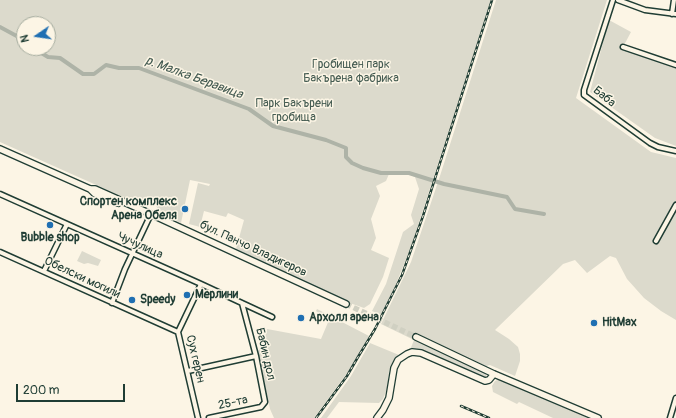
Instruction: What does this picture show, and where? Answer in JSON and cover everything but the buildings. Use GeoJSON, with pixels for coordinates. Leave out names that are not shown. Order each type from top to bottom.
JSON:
{"type":"FeatureCollection","features":[{"type":"Feature","properties":{"kind":"street","name":"Баба"},"geometry":{"type":"LineString","coordinates":[[613,0],[584,90],[584,95],[650,143],[658,147],[676,151]]}},
{"type":"Feature","properties":{"kind":"street"},"geometry":{"type":"LineString","coordinates":[[618,0],[645,10],[674,14],[674,0]]}},
{"type":"Feature","properties":{"kind":"street"},"geometry":{"type":"LineString","coordinates":[[623,47],[676,65]]}},
{"type":"Feature","properties":{"kind":"street","name":"бул. Панчо Владигеров"},"geometry":{"type":"LineString","coordinates":[[0,149],[150,214],[346,304]]}},
{"type":"Feature","properties":{"kind":"street","name":"Чучулица"},"geometry":{"type":"LineString","coordinates":[[0,194],[272,317]]}},
{"type":"Feature","properties":{"kind":"street"},"geometry":{"type":"LineString","coordinates":[[656,241],[676,205]]}},
{"type":"Feature","properties":{"kind":"street"},"geometry":{"type":"LineString","coordinates":[[112,303],[150,214]]}},
{"type":"Feature","properties":{"kind":"street"},"geometry":{"type":"LineString","coordinates":[[44,271],[67,224]]}},
{"type":"Feature","properties":{"kind":"street","name":"Обелски могили"},"geometry":{"type":"LineString","coordinates":[[0,252],[178,332]]}},
{"type":"Feature","properties":{"kind":"street","name":"Сух герен"},"geometry":{"type":"LineString","coordinates":[[198,418],[178,332],[201,284]]}},
{"type":"Feature","properties":{"kind":"street","name":"Бабин дол"},"geometry":{"type":"LineString","coordinates":[[242,303],[256,356],[265,399],[264,404],[261,407]]}},
{"type":"Feature","properties":{"kind":"street"},"geometry":{"type":"LineString","coordinates":[[416,337],[494,374],[598,418]]}},
{"type":"Feature","properties":{"kind":"street"},"geometry":{"type":"LineString","coordinates":[[377,418],[389,398],[394,368],[398,360],[406,354],[412,352],[421,353],[485,380],[489,380],[494,374]]}},
{"type":"Feature","properties":{"kind":"street"},"geometry":{"type":"LineString","coordinates":[[188,371],[256,356]]}},
{"type":"Feature","properties":{"kind":"street"},"geometry":{"type":"LineString","coordinates":[[670,418],[676,398]]}},
{"type":"Feature","properties":{"kind":"street","name":"25-та"},"geometry":{"type":"LineString","coordinates":[[209,418],[261,407]]}},
{"type":"Feature","properties":{"kind":"green space","name":"Парк Бакърени гробища"},"geometry":{"type":"Polygon","coordinates":[[[0,0],[491,0],[412,244],[396,284],[381,315],[372,311],[386,284],[403,232],[414,224],[411,215],[419,189],[415,177],[408,174],[389,174],[386,181],[376,186],[380,196],[371,219],[376,238],[371,250],[389,258],[383,277],[370,304],[364,308],[347,302],[236,249],[244,220],[228,213],[226,217],[204,211],[200,227],[189,224],[198,183],[209,186],[210,184],[190,180],[181,223],[162,214],[153,202],[141,205],[0,142],[0,0]]]}},
{"type":"Feature","properties":{"kind":"green space"},"geometry":{"type":"Polygon","coordinates":[[[496,0],[607,0],[576,98],[651,152],[676,158],[676,320],[644,298],[627,279],[616,258],[610,256],[587,273],[575,260],[563,264],[495,330],[518,347],[520,361],[515,376],[490,365],[486,366],[417,335],[415,340],[485,373],[487,377],[485,378],[432,354],[421,350],[410,350],[414,340],[381,324],[411,262],[496,0]]]}},
{"type":"Feature","properties":{"kind":"green space"},"geometry":{"type":"Polygon","coordinates":[[[609,20],[631,32],[623,47],[676,65],[676,146],[655,138],[590,92],[609,20]]]}},
{"type":"Feature","properties":{"kind":"green space"},"geometry":{"type":"Polygon","coordinates":[[[82,251],[101,260],[98,266],[88,263],[84,264],[77,261],[82,251]]]}},
{"type":"Feature","properties":{"kind":"green space"},"geometry":{"type":"Polygon","coordinates":[[[317,309],[369,336],[350,369],[314,418],[274,418],[270,409],[258,351],[261,347],[261,343],[267,329],[321,339],[329,320],[316,311],[317,309]]]}},
{"type":"Feature","properties":{"kind":"green space"},"geometry":{"type":"Polygon","coordinates":[[[370,343],[399,355],[393,362],[389,371],[388,386],[383,399],[379,403],[339,402],[327,418],[321,418],[351,376],[370,343]]]}},
{"type":"Feature","properties":{"kind":"green space"},"geometry":{"type":"Polygon","coordinates":[[[500,379],[588,418],[553,418],[519,402],[517,404],[493,392],[492,386],[495,381],[500,379]]]}},
{"type":"Feature","properties":{"kind":"waterway","name":"р. Малка Беравица"},"geometry":{"type":"LineString","coordinates":[[0,27],[16,36]]}},
{"type":"Feature","properties":{"kind":"waterway","name":"р. Малка Беравица"},"geometry":{"type":"LineString","coordinates":[[46,56],[60,58],[83,74],[94,74],[106,65],[119,68],[139,68],[249,109],[273,126],[326,140],[346,148],[346,157],[352,163],[363,168],[381,173],[409,173],[444,184],[507,197],[515,209],[544,214]]}},
{"type":"Feature","properties":{"kind":"tunnel"},"geometry":{"type":"LineString","coordinates":[[346,304],[416,337]]}},
{"type":"Feature","properties":{"kind":"railway"},"geometry":{"type":"LineString","coordinates":[[316,418],[347,376],[375,329],[402,275],[423,216],[492,0]]}},
{"type":"Feature","properties":{"kind":"railway"},"geometry":{"type":"LineString","coordinates":[[461,406],[489,418]]}},
{"type":"Feature","properties":{"kind":"place","name":"Спортен комплекс Арена Обеля"},"geometry":{"type":"Point","coordinates":[185,209]}},
{"type":"Feature","properties":{"kind":"place","name":"Bubble shop"},"geometry":{"type":"Point","coordinates":[50,225]}},
{"type":"Feature","properties":{"kind":"place","name":"Мерлини"},"geometry":{"type":"Point","coordinates":[187,295]}},
{"type":"Feature","properties":{"kind":"place","name":"Speedy"},"geometry":{"type":"Point","coordinates":[132,300]}},
{"type":"Feature","properties":{"kind":"place","name":"Архолл арена"},"geometry":{"type":"Point","coordinates":[301,318]}},
{"type":"Feature","properties":{"kind":"place","name":"HitMax"},"geometry":{"type":"Point","coordinates":[594,323]}},
{"type":"Feature","properties":{"kind":"park label","name":"Гробищен парк Бакърена фабрика"},"geometry":{"type":"Point","coordinates":[351,72]}}]}
